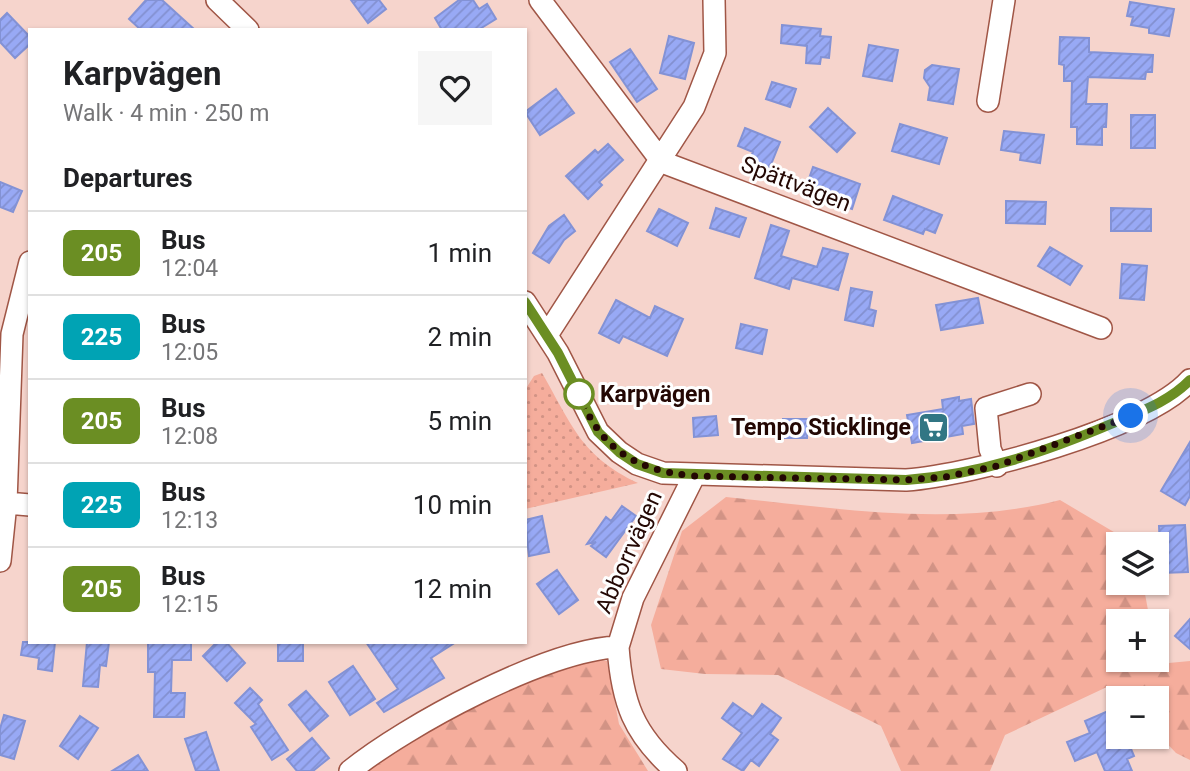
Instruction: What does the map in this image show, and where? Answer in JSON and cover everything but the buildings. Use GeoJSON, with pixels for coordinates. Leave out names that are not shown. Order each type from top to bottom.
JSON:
{"type":"FeatureCollection","features":[{"type":"Feature","properties":{"kind":"street"},"geometry":{"type":"LineString","coordinates":[[217,0],[241,28]]}},
{"type":"Feature","properties":{"kind":"street"},"geometry":{"type":"LineString","coordinates":[[540,0],[662,162]]}},
{"type":"Feature","properties":{"kind":"street"},"geometry":{"type":"LineString","coordinates":[[547,335],[662,162],[709,73],[717,32],[714,0]]}},
{"type":"Feature","properties":{"kind":"street"},"geometry":{"type":"LineString","coordinates":[[988,101],[1004,0]]}},
{"type":"Feature","properties":{"kind":"street","name":"Spättvägen"},"geometry":{"type":"LineString","coordinates":[[662,162],[1101,328]]}},
{"type":"Feature","properties":{"kind":"street"},"geometry":{"type":"LineString","coordinates":[[0,561],[6,503],[6,334],[28,268]]}},
{"type":"Feature","properties":{"kind":"street"},"geometry":{"type":"LineString","coordinates":[[527,305],[547,335],[598,432],[619,452],[637,464],[663,473],[694,476],[906,480],[945,477],[997,466],[1149,408],[1168,398],[1190,380]]}},
{"type":"Feature","properties":{"kind":"street"},"geometry":{"type":"LineString","coordinates":[[997,466],[990,449],[986,408],[1030,394]]}},
{"type":"Feature","properties":{"kind":"street","name":"Abborrvägen"},"geometry":{"type":"LineString","coordinates":[[350,771],[398,735],[527,673],[579,652],[618,647],[633,598],[694,476]]}},
{"type":"Feature","properties":{"kind":"street"},"geometry":{"type":"LineString","coordinates":[[6,503],[28,505]]}},
{"type":"Feature","properties":{"kind":"street"},"geometry":{"type":"LineString","coordinates":[[618,647],[620,678],[636,726],[652,748],[676,771]]}},
{"type":"Feature","properties":{"kind":"green space"},"geometry":{"type":"Polygon","coordinates":[[[542,373],[571,424],[590,450],[619,473],[638,483],[527,509],[527,387],[534,376],[542,373]]]}},
{"type":"Feature","properties":{"kind":"green space"},"geometry":{"type":"Polygon","coordinates":[[[726,497],[851,510],[935,514],[977,513],[1060,500],[1114,532],[1106,532],[1106,595],[1145,595],[1148,609],[1106,609],[1106,672],[1169,672],[1169,663],[1190,661],[1190,760],[1176,753],[1169,746],[1169,686],[1106,686],[1005,735],[990,771],[901,771],[881,726],[778,675],[705,674],[661,669],[651,625],[682,531],[726,497]]]}},
{"type":"Feature","properties":{"kind":"green space"},"geometry":{"type":"Polygon","coordinates":[[[590,658],[607,661],[619,724],[648,771],[360,771],[458,713],[529,681],[590,658]]]}},
{"type":"Feature","properties":{"kind":"bus line","name":"205"},"geometry":{"type":"LineString","coordinates":[[527,305],[558,353],[598,432],[619,452],[637,464],[663,473],[694,476],[906,480],[945,477],[997,466],[1093,432],[1168,398],[1190,380]]}},
{"type":"Feature","properties":{"kind":"place","name":"Karpvägen"},"geometry":{"type":"Point","coordinates":[579,394]}},
{"type":"Feature","properties":{"kind":"place","name":"Tempo Sticklinge"},"geometry":{"type":"Point","coordinates":[934,427]}},
{"type":"Feature","properties":{"kind":"route"},"geometry":{"type":"LineString","coordinates":[[579,394],[598,432],[619,452],[637,464],[663,473],[694,476],[906,480],[945,477],[997,466],[1131,416]]}}]}
